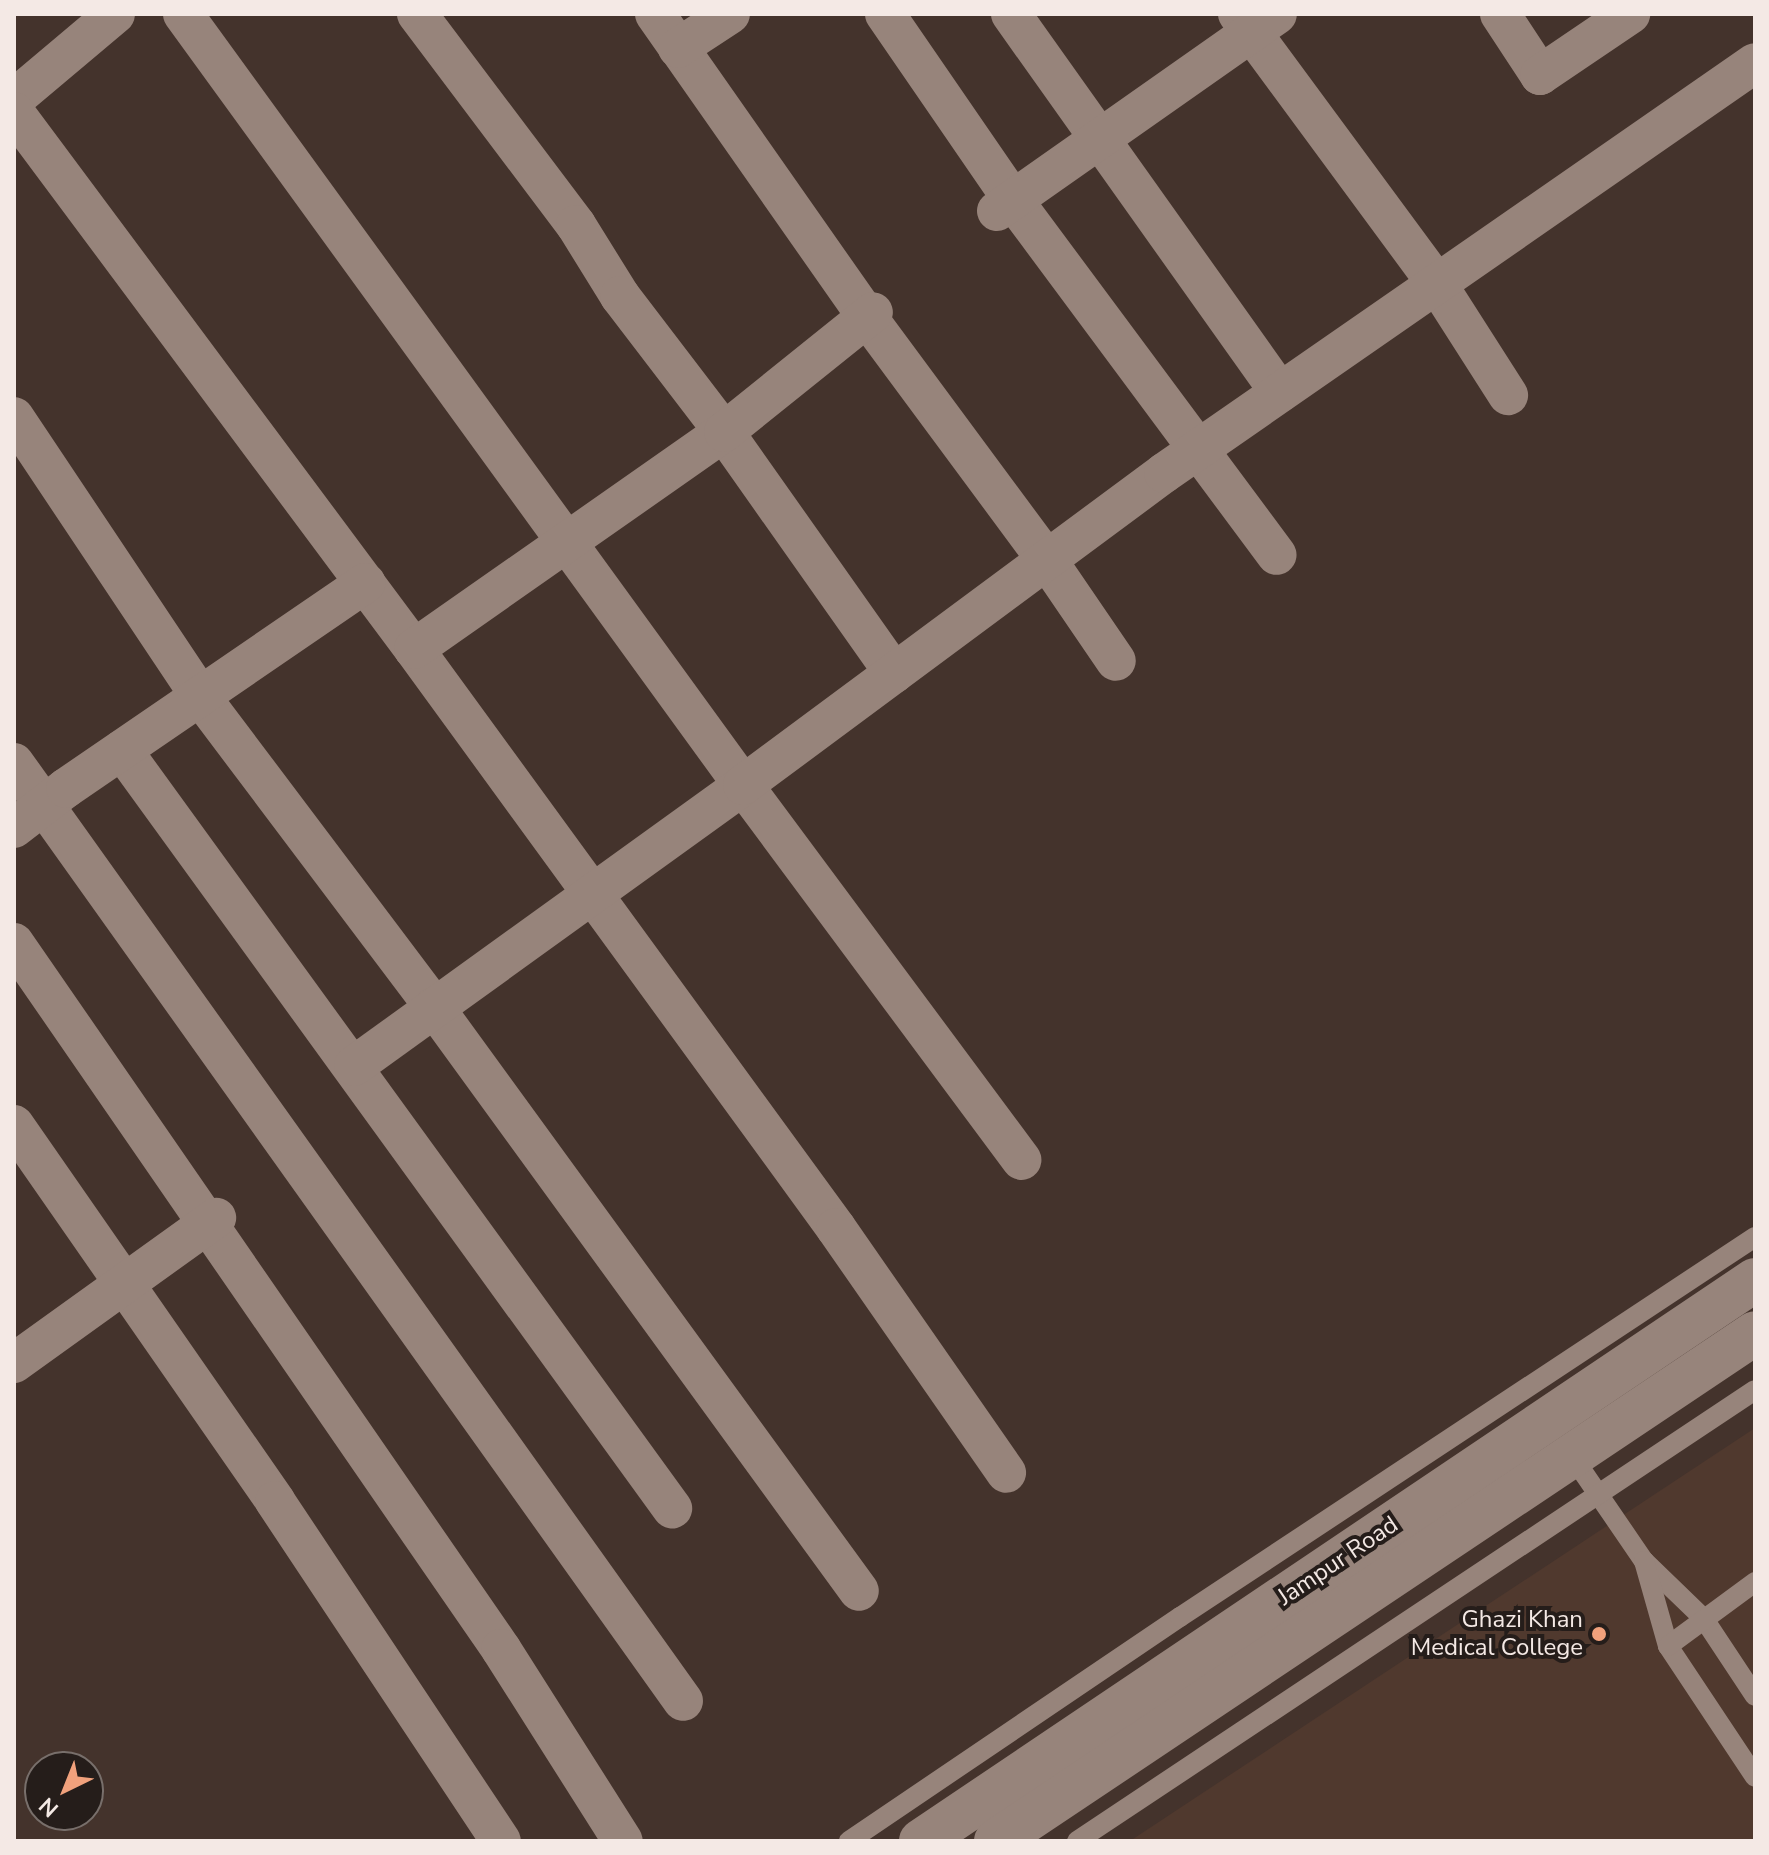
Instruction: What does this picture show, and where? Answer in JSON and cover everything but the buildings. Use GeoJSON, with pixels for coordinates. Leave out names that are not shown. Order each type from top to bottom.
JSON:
{"type":"FeatureCollection","features":[{"type":"Feature","properties":{"kind":"main road","name":"Jampur Road"},"geometry":{"type":"LineString","coordinates":[[921,1841],[1755,1280]]}},
{"type":"Feature","properties":{"kind":"main road","name":"Jampur Road"},"geometry":{"type":"LineString","coordinates":[[996,1841],[1755,1333]]}},
{"type":"Feature","properties":{"kind":"street"},"geometry":{"type":"LineString","coordinates":[[14,99],[115,14]]}},
{"type":"Feature","properties":{"kind":"street"},"geometry":{"type":"LineString","coordinates":[[183,14],[566,543],[1021,1160]]}},
{"type":"Feature","properties":{"kind":"street"},"geometry":{"type":"LineString","coordinates":[[417,14],[576,225],[620,296],[724,432],[894,673]]}},
{"type":"Feature","properties":{"kind":"street"},"geometry":{"type":"LineString","coordinates":[[655,14],[1047,560],[1116,661]]}},
{"type":"Feature","properties":{"kind":"street"},"geometry":{"type":"LineString","coordinates":[[678,48],[730,14]]}},
{"type":"Feature","properties":{"kind":"street"},"geometry":{"type":"LineString","coordinates":[[885,14],[1005,206],[1198,449],[1277,555]]}},
{"type":"Feature","properties":{"kind":"street"},"geometry":{"type":"LineString","coordinates":[[1011,14],[1280,392]]}},
{"type":"Feature","properties":{"kind":"street"},"geometry":{"type":"LineString","coordinates":[[1500,14],[1540,75],[1630,14]]}},
{"type":"Feature","properties":{"kind":"street"},"geometry":{"type":"LineString","coordinates":[[1005,206],[1100,139],[1255,20],[1437,284],[1508,395]]}},
{"type":"Feature","properties":{"kind":"street"},"geometry":{"type":"LineString","coordinates":[[354,1066],[743,785],[1198,449],[1755,63]]}},
{"type":"Feature","properties":{"kind":"street"},"geometry":{"type":"LineString","coordinates":[[14,112],[414,649],[589,894],[836,1228],[1006,1473]]}},
{"type":"Feature","properties":{"kind":"street"},"geometry":{"type":"LineString","coordinates":[[414,649],[724,432],[870,314]]}},
{"type":"Feature","properties":{"kind":"street"},"geometry":{"type":"LineString","coordinates":[[14,417],[200,696],[434,1007],[859,1591]]}},
{"type":"Feature","properties":{"kind":"street"},"geometry":{"type":"LineString","coordinates":[[29,816],[365,583]]}},
{"type":"Feature","properties":{"kind":"street"},"geometry":{"type":"LineString","coordinates":[[122,750],[672,1508]]}},
{"type":"Feature","properties":{"kind":"street"},"geometry":{"type":"LineString","coordinates":[[14,763],[29,816],[683,1701]]}},
{"type":"Feature","properties":{"kind":"street"},"geometry":{"type":"LineString","coordinates":[[14,943],[212,1220],[501,1649],[623,1841]]}},
{"type":"Feature","properties":{"kind":"street"},"geometry":{"type":"LineString","coordinates":[[14,1125],[275,1501],[501,1841]]}},
{"type":"Feature","properties":{"kind":"street"},"geometry":{"type":"LineString","coordinates":[[14,1363],[212,1220]]}},
{"type":"Feature","properties":{"kind":"lane"},"geometry":{"type":"LineString","coordinates":[[849,1841],[1206,1599],[1755,1237]]}},
{"type":"Feature","properties":{"kind":"lane"},"geometry":{"type":"LineString","coordinates":[[1077,1841],[1755,1390]]}},
{"type":"Feature","properties":{"kind":"lane"},"geometry":{"type":"LineString","coordinates":[[1572,1456],[1644,1561],[1704,1619],[1755,1696]]}},
{"type":"Feature","properties":{"kind":"lane"},"geometry":{"type":"LineString","coordinates":[[1644,1561],[1668,1646],[1755,1777]]}},
{"type":"Feature","properties":{"kind":"lane"},"geometry":{"type":"LineString","coordinates":[[1668,1646],[1755,1582]]}},
{"type":"Feature","properties":{"kind":"shaded area","name":"Ghazi Khan Medical College"},"geometry":{"type":"Polygon","coordinates":[[[1755,1428],[1755,1841],[1130,1841],[1755,1428]]]}},
{"type":"Feature","properties":{"kind":"place","name":"Ghazi Khan Medical College"},"geometry":{"type":"Point","coordinates":[1599,1634]}}]}
